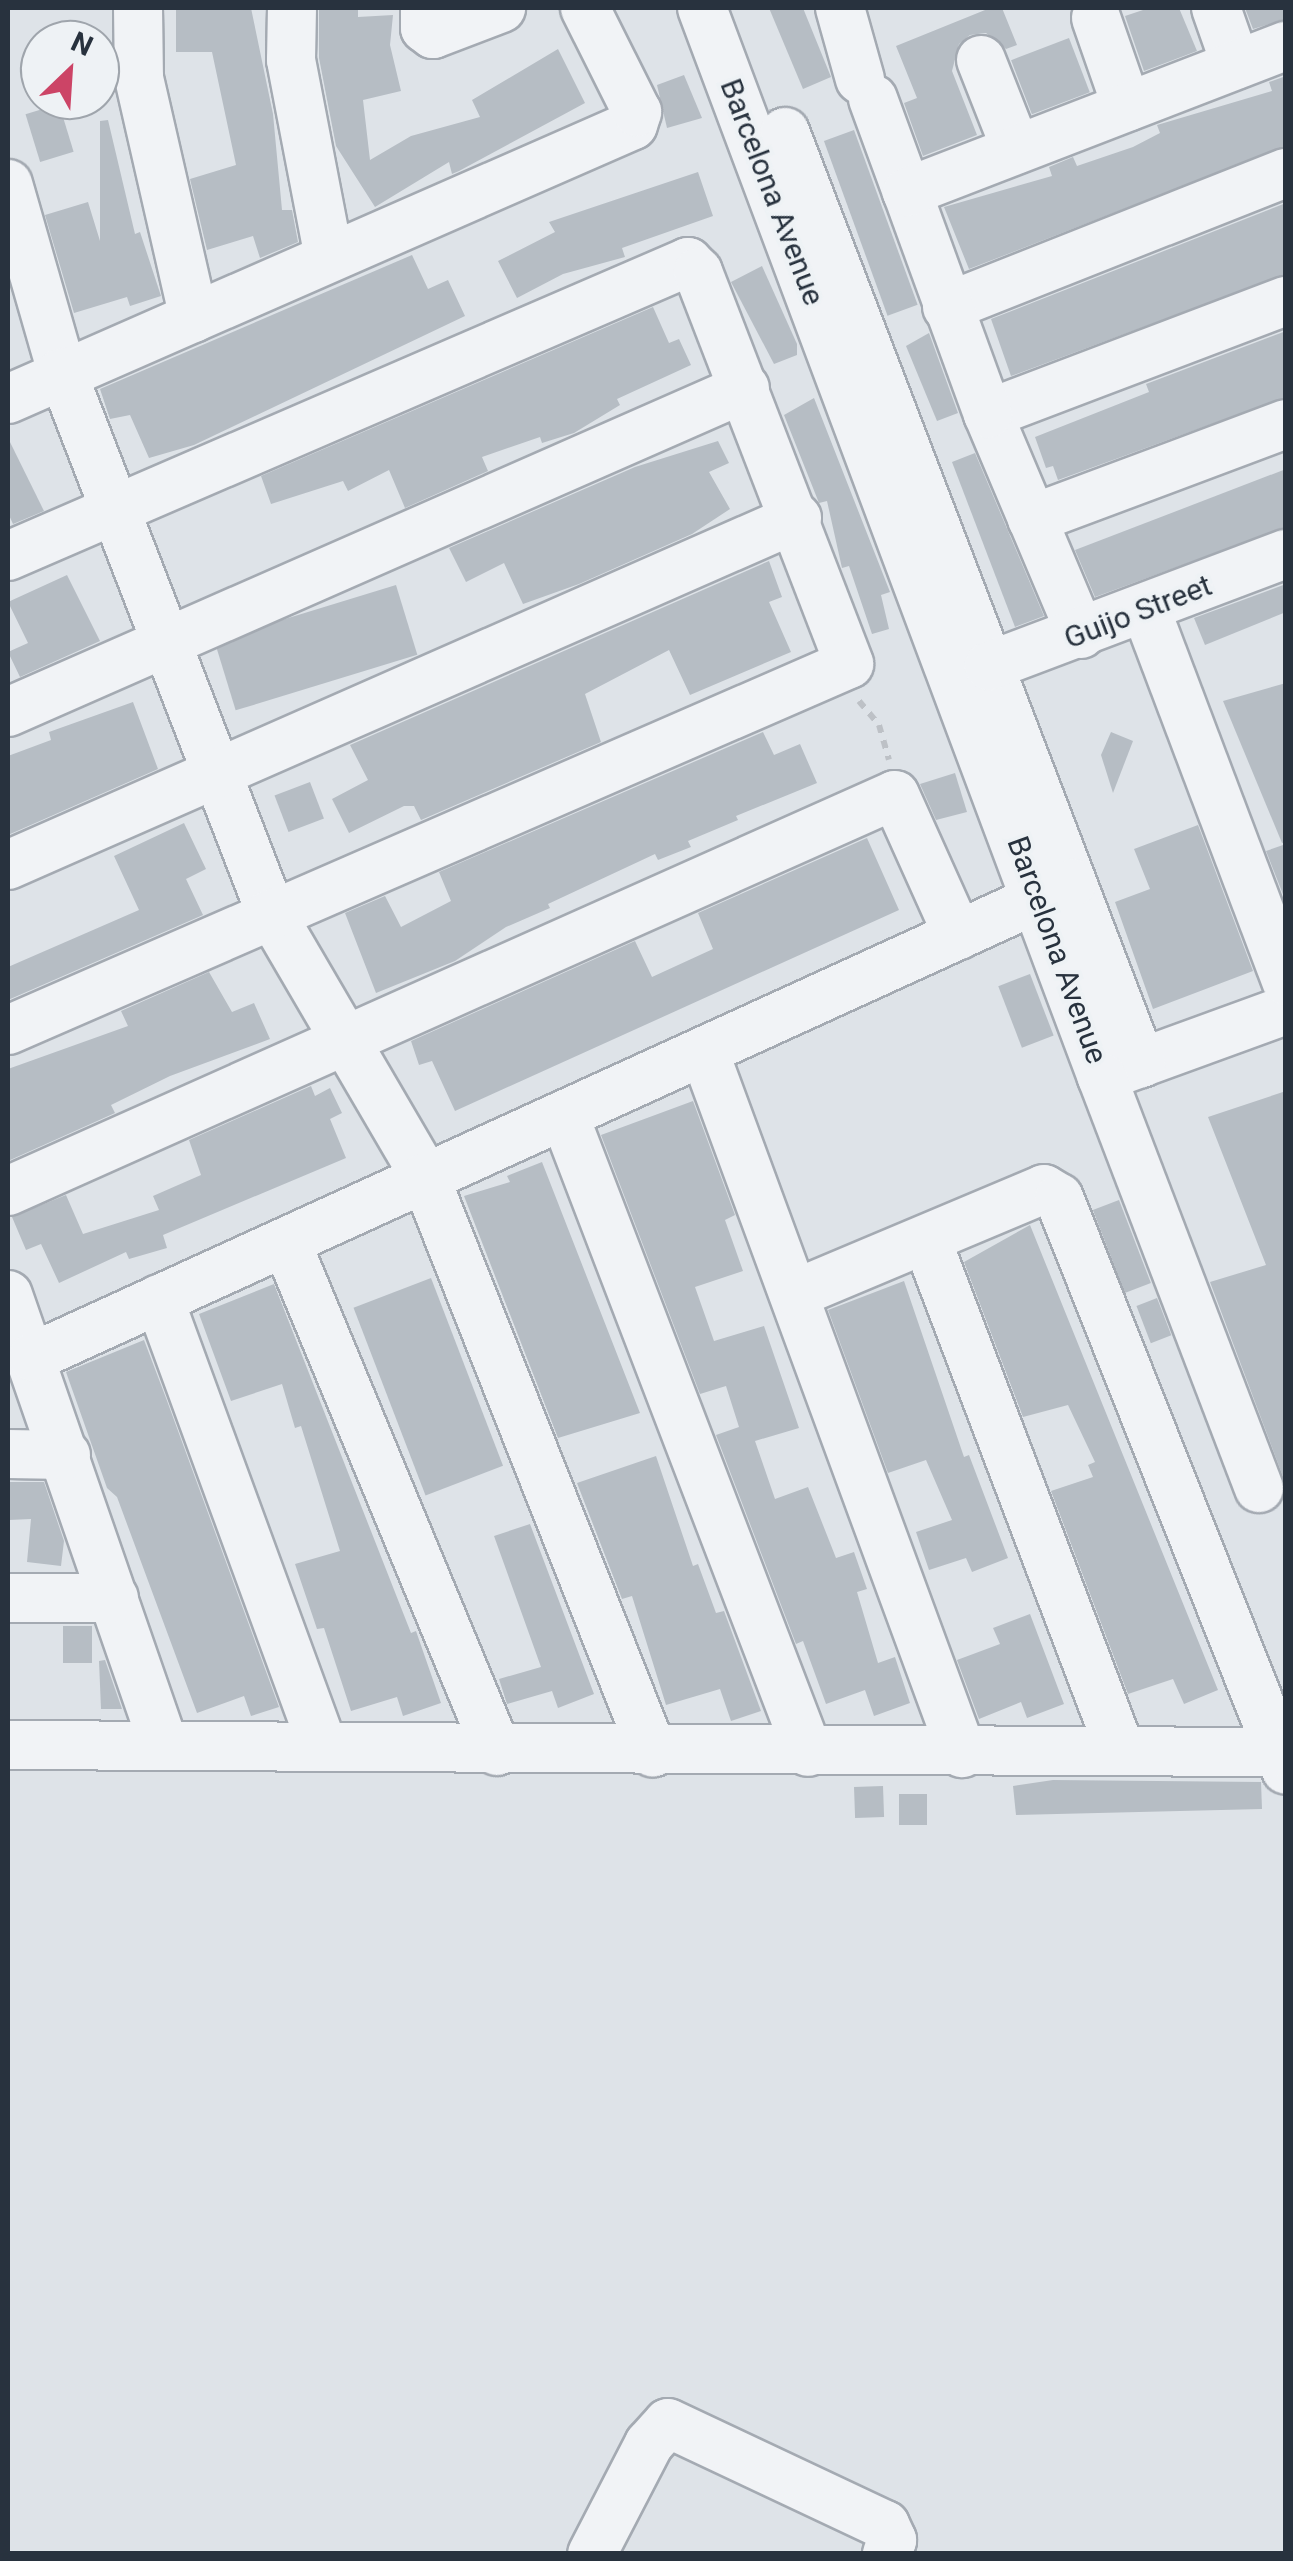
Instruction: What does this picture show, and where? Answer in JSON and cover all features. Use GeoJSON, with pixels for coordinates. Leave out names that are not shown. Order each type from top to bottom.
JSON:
{"type":"FeatureCollection","features":[{"type":"Feature","properties":{"kind":"street"},"geometry":{"type":"LineString","coordinates":[[138,8],[139,78],[194,318]]}},
{"type":"Feature","properties":{"kind":"street"},"geometry":{"type":"LineString","coordinates":[[292,8],[291,60],[329,257]]}},
{"type":"Feature","properties":{"kind":"street"},"geometry":{"type":"LineString","coordinates":[[426,8],[425,28],[434,34],[501,8]]}},
{"type":"Feature","properties":{"kind":"street"},"geometry":{"type":"LineString","coordinates":[[8,399],[633,124],[637,112],[585,8]]}},
{"type":"Feature","properties":{"kind":"street","name":"Barcelona Avenue"},"geometry":{"type":"LineString","coordinates":[[702,8],[1056,890],[1122,1070],[1259,1488]]}},
{"type":"Feature","properties":{"kind":"street","name":"Barcelona Avenue"},"geometry":{"type":"LineString","coordinates":[[737,8],[989,666],[1056,890]]}},
{"type":"Feature","properties":{"kind":"street"},"geometry":{"type":"LineString","coordinates":[[1216,8],[1236,65]]}},
{"type":"Feature","properties":{"kind":"street"},"geometry":{"type":"LineString","coordinates":[[845,9],[867,89],[947,306],[988,414],[1082,634]]}},
{"type":"Feature","properties":{"kind":"street"},"geometry":{"type":"LineString","coordinates":[[1096,18],[1128,106]]}},
{"type":"Feature","properties":{"kind":"street"},"geometry":{"type":"LineString","coordinates":[[907,192],[1286,46]]}},
{"type":"Feature","properties":{"kind":"street"},"geometry":{"type":"LineString","coordinates":[[981,60],[1016,150]]}},
{"type":"Feature","properties":{"kind":"street"},"geometry":{"type":"LineString","coordinates":[[947,306],[1286,173]]}},
{"type":"Feature","properties":{"kind":"street"},"geometry":{"type":"LineString","coordinates":[[8,184],[62,372],[164,646],[220,776],[271,913],[341,1042],[425,1177],[653,1753]]}},
{"type":"Feature","properties":{"kind":"street"},"geometry":{"type":"LineString","coordinates":[[8,556],[675,262],[688,262],[698,272],[745,388],[849,664],[8,1030]]}},
{"type":"Feature","properties":{"kind":"street"},"geometry":{"type":"LineString","coordinates":[[988,414],[1286,301]]}},
{"type":"Feature","properties":{"kind":"street"},"geometry":{"type":"LineString","coordinates":[[8,712],[745,388]]}},
{"type":"Feature","properties":{"kind":"street"},"geometry":{"type":"LineString","coordinates":[[1032,518],[1286,424]]}},
{"type":"Feature","properties":{"kind":"street"},"geometry":{"type":"LineString","coordinates":[[8,865],[220,776],[797,518]]}},
{"type":"Feature","properties":{"kind":"street","name":"Guijo Street"},"geometry":{"type":"LineString","coordinates":[[989,666],[1286,554]]}},
{"type":"Feature","properties":{"kind":"street"},"geometry":{"type":"LineString","coordinates":[[1146,610],[1286,981]]}},
{"type":"Feature","properties":{"kind":"street"},"geometry":{"type":"LineString","coordinates":[[8,1192],[895,795],[958,935]]}},
{"type":"Feature","properties":{"kind":"street"},"geometry":{"type":"LineString","coordinates":[[33,1357],[705,1054],[1056,890]]}},
{"type":"Feature","properties":{"kind":"street"},"geometry":{"type":"LineString","coordinates":[[1122,1070],[1286,1010]]}},
{"type":"Feature","properties":{"kind":"street"},"geometry":{"type":"LineString","coordinates":[[705,1054],[797,1293],[962,1752]]}},
{"type":"Feature","properties":{"kind":"street"},"geometry":{"type":"LineString","coordinates":[[564,1115],[808,1752]]}},
{"type":"Feature","properties":{"kind":"street"},"geometry":{"type":"LineString","coordinates":[[8,1745],[322,1745],[653,1753],[1118,1747],[1281,1761],[1059,1198],[1044,1189],[797,1293]]}},
{"type":"Feature","properties":{"kind":"street"},"geometry":{"type":"LineString","coordinates":[[927,1241],[1118,1747]]}},
{"type":"Feature","properties":{"kind":"street"},"geometry":{"type":"LineString","coordinates":[[286,1242],[497,1751]]}},
{"type":"Feature","properties":{"kind":"street"},"geometry":{"type":"LineString","coordinates":[[8,1295],[33,1357],[164,1746]]}},
{"type":"Feature","properties":{"kind":"street"},"geometry":{"type":"LineString","coordinates":[[159,1300],[322,1745]]}},
{"type":"Feature","properties":{"kind":"street"},"geometry":{"type":"LineString","coordinates":[[8,1454],[66,1455]]}},
{"type":"Feature","properties":{"kind":"street"},"geometry":{"type":"LineString","coordinates":[[8,1598],[114,1598]]}},
{"type":"Feature","properties":{"kind":"street"},"geometry":{"type":"LineString","coordinates":[[592,2554],[649,2444],[668,2423],[886,2525],[892,2540],[887,2554]]}},
{"type":"Feature","properties":{"kind":"path"},"geometry":{"type":"LineString","coordinates":[[849,664],[845,685],[879,725],[895,795]]}},
{"type":"Feature","properties":{"kind":"building"},"geometry":{"type":"Polygon","coordinates":[[[251,8],[273,114],[282,210],[292,210],[298,242],[260,258],[253,236],[207,250],[190,179],[236,165],[212,52],[176,52],[176,9],[251,8]]]}},
{"type":"Feature","properties":{"kind":"building"},"geometry":{"type":"Polygon","coordinates":[[[319,8],[358,8],[358,17],[393,15],[390,45],[401,91],[363,100],[370,160],[411,136],[480,117],[472,100],[558,49],[585,103],[452,174],[449,162],[375,207],[336,146],[319,58],[319,8]]]}},
{"type":"Feature","properties":{"kind":"building"},"geometry":{"type":"Polygon","coordinates":[[[769,8],[803,8],[831,77],[803,89],[769,8]]]}},
{"type":"Feature","properties":{"kind":"building"},"geometry":{"type":"Polygon","coordinates":[[[990,8],[1002,8],[1017,45],[1006,49],[986,33],[970,35],[959,44],[952,71],[977,135],[923,156],[904,103],[917,98],[896,46],[990,8]]]}},
{"type":"Feature","properties":{"kind":"building"},"geometry":{"type":"Polygon","coordinates":[[[1149,8],[1179,8],[1197,51],[1144,71],[1125,16],[1149,8]]]}},
{"type":"Feature","properties":{"kind":"building"},"geometry":{"type":"Polygon","coordinates":[[[1245,8],[1286,8],[1286,19],[1253,29],[1245,8]]]}},
{"type":"Feature","properties":{"kind":"building"},"geometry":{"type":"Polygon","coordinates":[[[1069,38],[1090,92],[1032,114],[1011,60],[1069,38]]]}},
{"type":"Feature","properties":{"kind":"building"},"geometry":{"type":"Polygon","coordinates":[[[684,75],[702,118],[667,128],[657,85],[684,75]]]}},
{"type":"Feature","properties":{"kind":"building"},"geometry":{"type":"Polygon","coordinates":[[[1286,76],[1286,146],[969,269],[944,207],[1052,176],[1049,167],[1073,157],[1077,166],[1133,147],[1160,133],[1157,125],[1272,91],[1269,82],[1286,76]]]}},
{"type":"Feature","properties":{"kind":"building"},"geometry":{"type":"Polygon","coordinates":[[[27,120],[64,120],[74,152],[40,162],[27,120]]]}},
{"type":"Feature","properties":{"kind":"building"},"geometry":{"type":"Polygon","coordinates":[[[108,120],[135,234],[140,232],[161,296],[130,306],[127,297],[74,313],[45,215],[88,202],[100,241],[100,121],[108,120]]]}},
{"type":"Feature","properties":{"kind":"building"},"geometry":{"type":"Polygon","coordinates":[[[854,130],[918,305],[888,316],[824,141],[854,130]]]}},
{"type":"Feature","properties":{"kind":"building"},"geometry":{"type":"Polygon","coordinates":[[[698,172],[713,216],[622,248],[625,257],[563,274],[517,298],[498,261],[555,232],[549,222],[698,172]]]}},
{"type":"Feature","properties":{"kind":"building"},"geometry":{"type":"Polygon","coordinates":[[[1286,203],[1286,274],[1011,376],[991,319],[1286,203]]]}},
{"type":"Feature","properties":{"kind":"building"},"geometry":{"type":"Polygon","coordinates":[[[412,255],[428,289],[448,280],[465,316],[194,445],[149,458],[130,415],[110,419],[100,389],[412,255]]]}},
{"type":"Feature","properties":{"kind":"building"},"geometry":{"type":"Polygon","coordinates":[[[762,266],[797,344],[797,355],[774,364],[731,282],[762,266]]]}},
{"type":"Feature","properties":{"kind":"building"},"geometry":{"type":"Polygon","coordinates":[[[653,307],[669,343],[679,339],[691,365],[617,399],[620,405],[574,433],[542,443],[540,437],[482,457],[488,471],[405,508],[389,470],[348,491],[343,481],[271,504],[261,476],[653,307]]]}},
{"type":"Feature","properties":{"kind":"building"},"geometry":{"type":"Polygon","coordinates":[[[1286,331],[1286,397],[1058,480],[1053,466],[1046,468],[1035,437],[1149,392],[1146,384],[1286,331]]]}},
{"type":"Feature","properties":{"kind":"building"},"geometry":{"type":"Polygon","coordinates":[[[929,333],[958,413],[937,421],[906,346],[929,333]]]}},
{"type":"Feature","properties":{"kind":"building"},"geometry":{"type":"Polygon","coordinates":[[[814,398],[890,592],[881,595],[889,629],[872,634],[849,566],[842,568],[827,501],[819,503],[784,415],[814,398]]]}},
{"type":"Feature","properties":{"kind":"building"},"geometry":{"type":"Polygon","coordinates":[[[8,438],[44,511],[13,524],[8,513],[8,438]]]}},
{"type":"Feature","properties":{"kind":"building"},"geometry":{"type":"Polygon","coordinates":[[[718,441],[729,463],[709,472],[730,509],[692,534],[579,584],[523,604],[504,563],[466,582],[449,548],[635,467],[718,441]]]}},
{"type":"Feature","properties":{"kind":"building"},"geometry":{"type":"Polygon","coordinates":[[[975,453],[1044,616],[1015,627],[952,462],[975,453]]]}},
{"type":"Feature","properties":{"kind":"building"},"geometry":{"type":"Polygon","coordinates":[[[1286,469],[1286,527],[1095,597],[1075,550],[1286,469]]]}},
{"type":"Feature","properties":{"kind":"building"},"geometry":{"type":"Polygon","coordinates":[[[769,561],[782,597],[769,602],[791,652],[690,695],[669,650],[585,694],[601,742],[421,820],[414,806],[404,806],[349,833],[332,799],[368,780],[350,745],[769,561]]]}},
{"type":"Feature","properties":{"kind":"building"},"geometry":{"type":"Polygon","coordinates":[[[67,575],[100,641],[20,677],[8,652],[28,643],[8,602],[67,575]]]}},
{"type":"Feature","properties":{"kind":"building"},"geometry":{"type":"Polygon","coordinates":[[[1286,584],[1286,612],[1205,645],[1194,618],[1286,584]]]}},
{"type":"Feature","properties":{"kind":"building"},"geometry":{"type":"Polygon","coordinates":[[[396,585],[417,655],[236,710],[214,641],[396,585]]]}},
{"type":"Feature","properties":{"kind":"building"},"geometry":{"type":"Polygon","coordinates":[[[1286,683],[1286,842],[1282,843],[1223,701],[1286,683]]]}},
{"type":"Feature","properties":{"kind":"building"},"geometry":{"type":"Polygon","coordinates":[[[133,702],[158,769],[8,835],[8,756],[51,740],[49,732],[133,702]]]}},
{"type":"Feature","properties":{"kind":"building"},"geometry":{"type":"Polygon","coordinates":[[[763,732],[774,755],[800,744],[817,783],[736,816],[738,820],[688,841],[691,847],[658,860],[655,854],[548,904],[550,908],[506,927],[455,961],[376,993],[345,913],[385,896],[401,927],[451,901],[439,872],[763,732]]]}},
{"type":"Feature","properties":{"kind":"building"},"geometry":{"type":"Polygon","coordinates":[[[1111,732],[1133,741],[1113,793],[1101,755],[1111,732]]]}},
{"type":"Feature","properties":{"kind":"building"},"geometry":{"type":"Polygon","coordinates":[[[955,773],[967,812],[936,820],[920,784],[955,773]]]}},
{"type":"Feature","properties":{"kind":"building"},"geometry":{"type":"Polygon","coordinates":[[[310,782],[324,818],[289,832],[275,796],[310,782]]]}},
{"type":"Feature","properties":{"kind":"building"},"geometry":{"type":"Polygon","coordinates":[[[184,823],[206,869],[186,879],[203,915],[8,1000],[8,967],[139,910],[114,856],[184,823]]]}},
{"type":"Feature","properties":{"kind":"building"},"geometry":{"type":"Polygon","coordinates":[[[1198,825],[1253,971],[1153,1009],[1115,902],[1150,889],[1134,849],[1198,825]]]}},
{"type":"Feature","properties":{"kind":"building"},"geometry":{"type":"Polygon","coordinates":[[[867,838],[899,910],[455,1111],[432,1061],[419,1065],[411,1041],[635,941],[652,977],[713,949],[698,913],[867,838]]]}},
{"type":"Feature","properties":{"kind":"building"},"geometry":{"type":"Polygon","coordinates":[[[1286,844],[1286,902],[1266,851],[1286,844]]]}},
{"type":"Feature","properties":{"kind":"building"},"geometry":{"type":"Polygon","coordinates":[[[209,972],[232,1012],[254,1003],[270,1039],[170,1076],[111,1105],[115,1113],[8,1161],[8,1069],[128,1026],[121,1011],[209,972]]]}},
{"type":"Feature","properties":{"kind":"building"},"geometry":{"type":"Polygon","coordinates":[[[1030,974],[1054,1036],[1022,1048],[998,986],[1030,974]]]}},
{"type":"Feature","properties":{"kind":"building"},"geometry":{"type":"Polygon","coordinates":[[[311,1086],[315,1096],[330,1088],[342,1113],[330,1119],[346,1158],[163,1235],[167,1248],[129,1259],[126,1252],[59,1283],[41,1244],[26,1250],[12,1217],[66,1195],[83,1234],[159,1210],[153,1196],[201,1175],[189,1140],[311,1086]]]}},
{"type":"Feature","properties":{"kind":"building"},"geometry":{"type":"Polygon","coordinates":[[[1286,1091],[1285,1482],[1210,1282],[1266,1265],[1208,1117],[1286,1091]]]}},
{"type":"Feature","properties":{"kind":"building"},"geometry":{"type":"Polygon","coordinates":[[[693,1101],[735,1215],[725,1220],[743,1271],[695,1287],[714,1341],[764,1326],[799,1428],[755,1441],[775,1499],[808,1487],[836,1558],[854,1552],[867,1589],[857,1592],[878,1663],[895,1657],[910,1703],[874,1716],[865,1690],[826,1704],[803,1641],[796,1644],[716,1435],[739,1427],[726,1386],[700,1394],[601,1135],[693,1101]]]}},
{"type":"Feature","properties":{"kind":"building"},"geometry":{"type":"Polygon","coordinates":[[[542,1162],[640,1413],[558,1438],[464,1196],[510,1182],[507,1176],[542,1162]]]}},
{"type":"Feature","properties":{"kind":"building"},"geometry":{"type":"Polygon","coordinates":[[[1119,1200],[1151,1283],[1125,1293],[1093,1210],[1119,1200]]]}},
{"type":"Feature","properties":{"kind":"building"},"geometry":{"type":"Polygon","coordinates":[[[1030,1225],[1218,1690],[1184,1704],[1173,1679],[1128,1694],[1051,1491],[1093,1477],[1088,1465],[1095,1462],[1068,1405],[1023,1417],[964,1262],[1030,1225]]]}},
{"type":"Feature","properties":{"kind":"building"},"geometry":{"type":"Polygon","coordinates":[[[431,1278],[503,1466],[426,1495],[354,1308],[431,1278]]]}},
{"type":"Feature","properties":{"kind":"building"},"geometry":{"type":"Polygon","coordinates":[[[904,1281],[964,1457],[969,1455],[1008,1558],[972,1572],[966,1558],[929,1570],[916,1532],[952,1520],[926,1460],[888,1473],[828,1310],[904,1281]]]}},
{"type":"Feature","properties":{"kind":"building"},"geometry":{"type":"Polygon","coordinates":[[[274,1284],[411,1633],[416,1631],[441,1703],[403,1716],[397,1697],[351,1711],[324,1628],[317,1629],[295,1564],[340,1551],[301,1426],[295,1428],[282,1384],[231,1401],[199,1314],[274,1284]]]}},
{"type":"Feature","properties":{"kind":"building"},"geometry":{"type":"Polygon","coordinates":[[[1157,1298],[1171,1335],[1151,1343],[1136,1306],[1157,1298]]]}},
{"type":"Feature","properties":{"kind":"building"},"geometry":{"type":"Polygon","coordinates":[[[144,1340],[279,1707],[251,1716],[244,1696],[197,1713],[117,1497],[107,1488],[66,1372],[144,1340]]]}},
{"type":"Feature","properties":{"kind":"building"},"geometry":{"type":"Polygon","coordinates":[[[656,1456],[693,1566],[698,1564],[716,1613],[724,1611],[761,1711],[731,1721],[720,1689],[666,1705],[632,1596],[622,1599],[577,1483],[656,1456]]]}},
{"type":"Feature","properties":{"kind":"building"},"geometry":{"type":"Polygon","coordinates":[[[8,1482],[44,1482],[64,1541],[61,1566],[27,1562],[31,1519],[9,1520],[8,1482]]]}},
{"type":"Feature","properties":{"kind":"building"},"geometry":{"type":"Polygon","coordinates":[[[530,1524],[594,1694],[558,1708],[552,1691],[507,1704],[499,1679],[541,1667],[494,1536],[530,1524]]]}},
{"type":"Feature","properties":{"kind":"building"},"geometry":{"type":"Polygon","coordinates":[[[1030,1614],[1064,1704],[1027,1718],[1021,1702],[979,1719],[957,1660],[1000,1644],[993,1628],[1030,1614]]]}},
{"type":"Feature","properties":{"kind":"building"},"geometry":{"type":"Polygon","coordinates":[[[63,1626],[92,1626],[92,1663],[63,1663],[63,1626]]]}},
{"type":"Feature","properties":{"kind":"building"},"geometry":{"type":"Polygon","coordinates":[[[105,1660],[122,1709],[101,1709],[99,1661],[105,1660]]]}},
{"type":"Feature","properties":{"kind":"building"},"geometry":{"type":"Polygon","coordinates":[[[1053,1780],[1261,1782],[1262,1809],[1016,1815],[1013,1786],[1053,1780]]]}},
{"type":"Feature","properties":{"kind":"building"},"geometry":{"type":"Polygon","coordinates":[[[883,1786],[884,1817],[855,1818],[854,1787],[883,1786]]]}},
{"type":"Feature","properties":{"kind":"building"},"geometry":{"type":"Polygon","coordinates":[[[899,1794],[927,1794],[927,1825],[899,1825],[899,1794]]]}}]}
